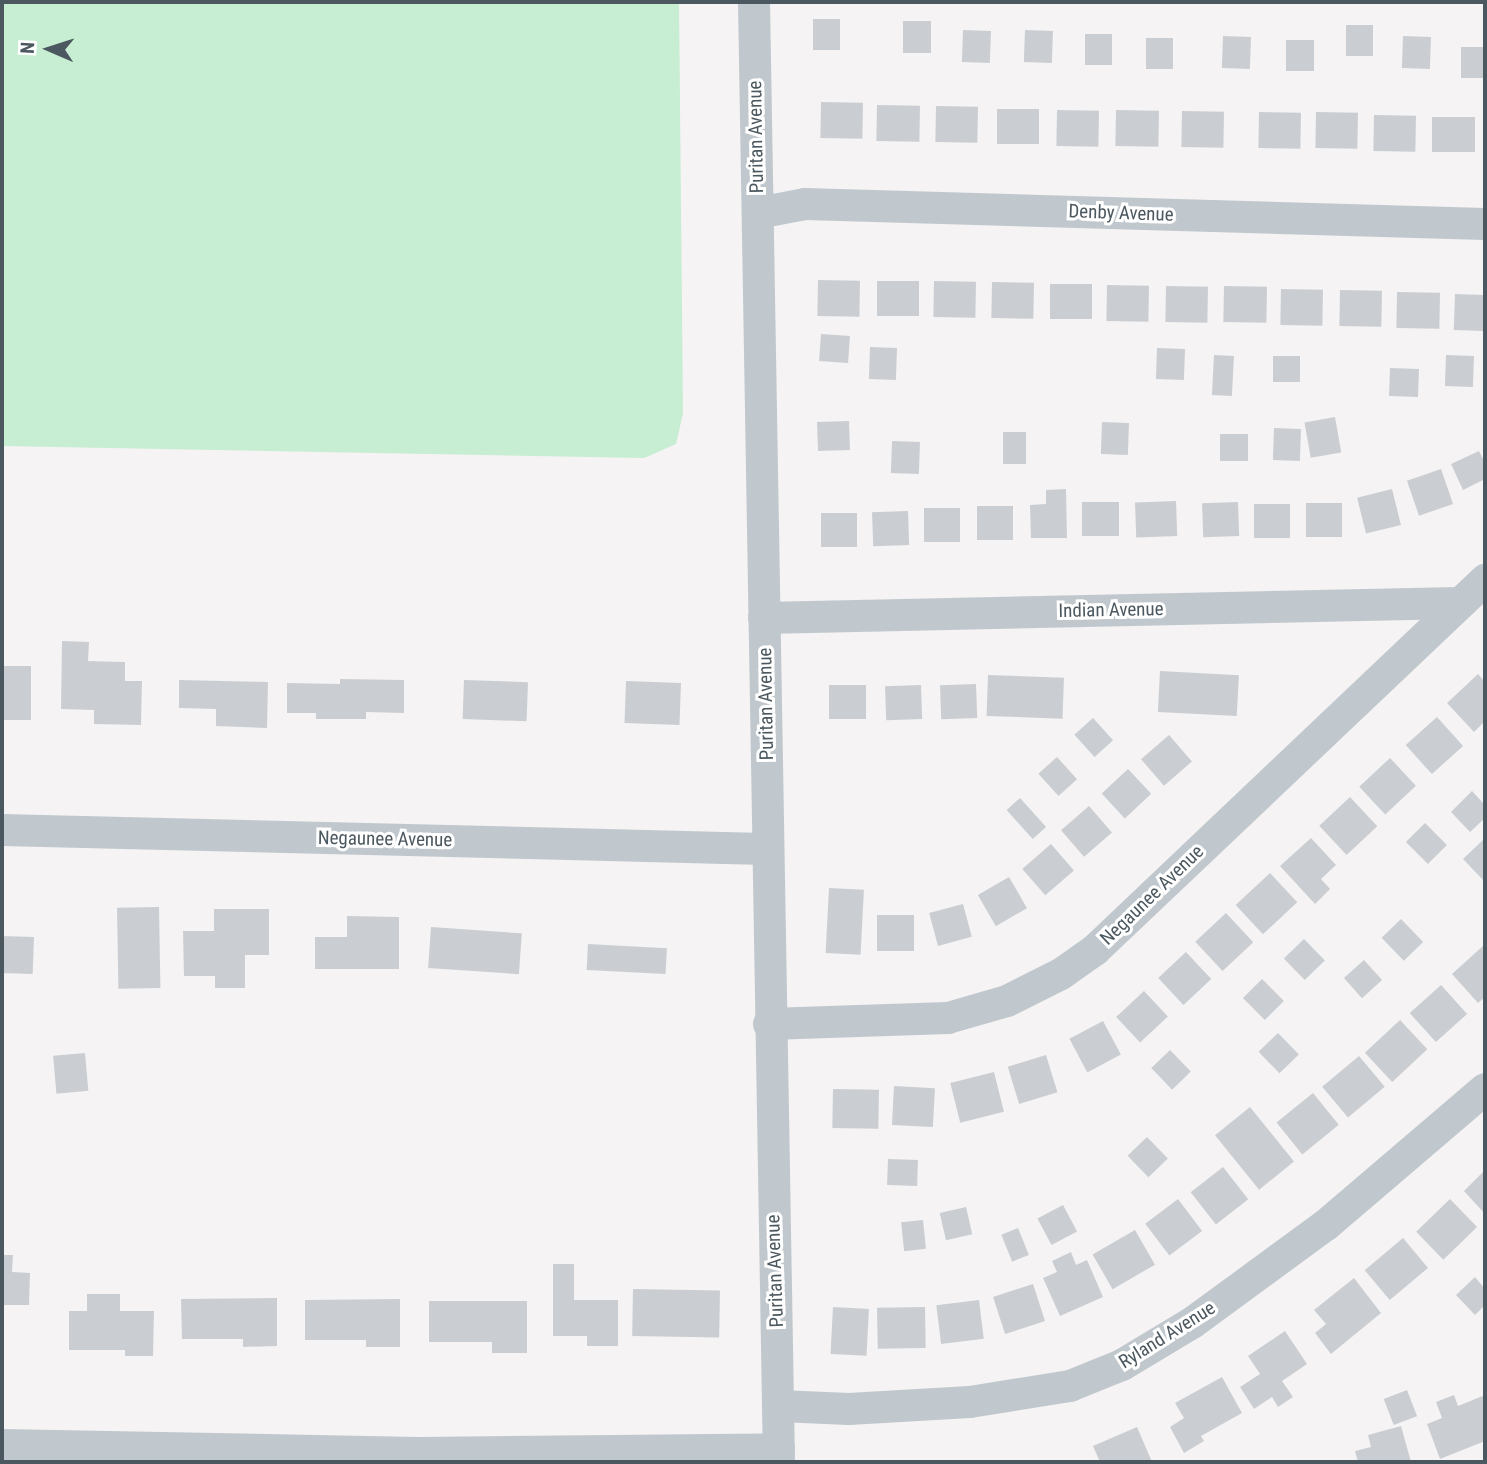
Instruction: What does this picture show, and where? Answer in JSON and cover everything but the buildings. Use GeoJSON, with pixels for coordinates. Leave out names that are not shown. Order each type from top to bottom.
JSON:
{"type":"FeatureCollection","features":[{"type":"Feature","properties":{"kind":"street","name":"Puritan Avenue"},"geometry":{"type":"LineString","coordinates":[[754,2],[769,1024],[779,1456]]}},
{"type":"Feature","properties":{"kind":"street","name":"Denby Avenue"},"geometry":{"type":"LineString","coordinates":[[758,213],[805,204],[1485,223]]}},
{"type":"Feature","properties":{"kind":"street","name":"Negaunee Avenue"},"geometry":{"type":"LineString","coordinates":[[769,1024],[948,1018],[1007,1001],[1061,974],[1095,950],[1485,580]]}},
{"type":"Feature","properties":{"kind":"street","name":"Indian Avenue"},"geometry":{"type":"LineString","coordinates":[[764,618],[1458,603]]}},
{"type":"Feature","properties":{"kind":"street","name":"Negaunee Avenue"},"geometry":{"type":"LineString","coordinates":[[2,830],[768,849]]}},
{"type":"Feature","properties":{"kind":"street","name":"Ryland Avenue"},"geometry":{"type":"LineString","coordinates":[[779,1406],[849,1409],[970,1402],[1070,1386],[1122,1365],[1192,1323],[1306,1240],[1485,1090]]}},
{"type":"Feature","properties":{"kind":"street"},"geometry":{"type":"LineString","coordinates":[[2,1445],[418,1453],[779,1456]]}},
{"type":"Feature","properties":{"kind":"green space"},"geometry":{"type":"Polygon","coordinates":[[[2,2],[679,2],[683,413],[676,444],[644,458],[2,446],[2,2]]]}}]}
